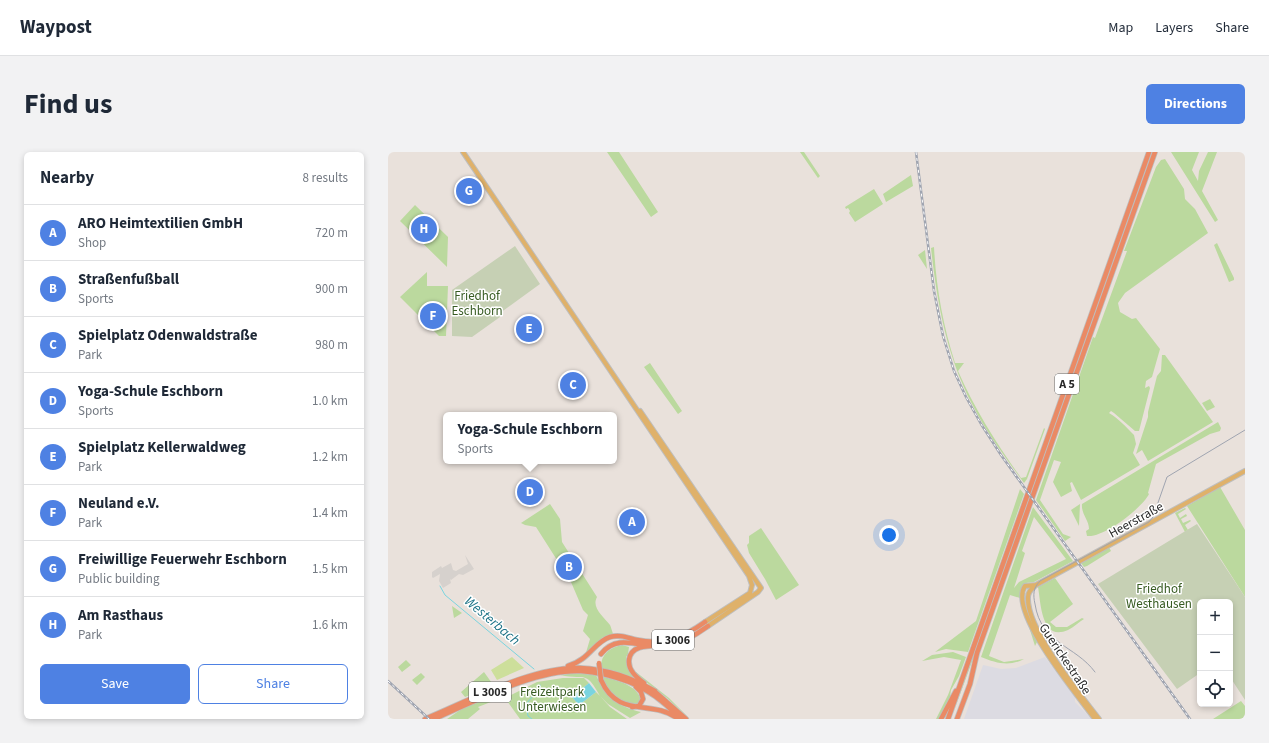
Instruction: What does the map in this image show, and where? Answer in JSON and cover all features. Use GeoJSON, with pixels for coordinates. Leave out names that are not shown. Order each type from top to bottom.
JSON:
{"type":"FeatureCollection","features":[{"type":"Feature","properties":{"kind":"highway","name":"A 5"},"geometry":{"type":"LineString","coordinates":[[948,719],[1149,152]]}},
{"type":"Feature","properties":{"kind":"highway","name":"A 5"},"geometry":{"type":"LineString","coordinates":[[957,719],[972,670],[1155,152]]}},
{"type":"Feature","properties":{"kind":"highway","name":"L 3006"},"geometry":{"type":"LineString","coordinates":[[617,640],[656,642],[671,641],[706,624]]}},
{"type":"Feature","properties":{"kind":"highway","name":"L 3006"},"geometry":{"type":"LineString","coordinates":[[652,646],[667,646],[679,643],[706,624]]}},
{"type":"Feature","properties":{"kind":"highway"},"geometry":{"type":"LineString","coordinates":[[557,669],[580,662],[603,640],[617,640],[652,646]]}},
{"type":"Feature","properties":{"kind":"highway"},"geometry":{"type":"LineString","coordinates":[[617,640],[601,654],[599,663],[601,680],[606,690],[613,698],[629,707],[639,710],[662,711],[679,719]]}},
{"type":"Feature","properties":{"kind":"highway"},"geometry":{"type":"LineString","coordinates":[[652,646],[638,648],[629,658],[629,667],[633,673],[655,691]]}},
{"type":"Feature","properties":{"kind":"highway","name":"L 3005"},"geometry":{"type":"LineString","coordinates":[[425,719],[523,678],[557,669],[581,668],[603,670],[625,677],[655,691],[686,719]]}},
{"type":"Feature","properties":{"kind":"highway"},"geometry":{"type":"LineString","coordinates":[[957,719],[970,684],[972,670]]}},
{"type":"Feature","properties":{"kind":"highway","name":"L 3005"},"geometry":{"type":"LineString","coordinates":[[434,719],[525,681],[558,672],[580,671],[595,672],[630,682],[654,696],[679,719]]}},
{"type":"Feature","properties":{"kind":"highway"},"geometry":{"type":"LineString","coordinates":[[629,707],[639,706],[643,699],[641,692],[630,682]]}},
{"type":"Feature","properties":{"kind":"highway"},"geometry":{"type":"LineString","coordinates":[[941,719],[959,687]]}},
{"type":"Feature","properties":{"kind":"main road","name":"L 3006"},"geometry":{"type":"LineString","coordinates":[[463,152],[636,407],[751,581],[750,593],[706,624]]}},
{"type":"Feature","properties":{"kind":"main road","name":"L 3006"},"geometry":{"type":"LineString","coordinates":[[636,407],[654,429],[762,588],[758,592],[706,624]]}},
{"type":"Feature","properties":{"kind":"main road","name":"Heerstraße"},"geometry":{"type":"LineString","coordinates":[[1036,585],[1245,471]]}},
{"type":"Feature","properties":{"kind":"main road","name":"Guerickestraße"},"geometry":{"type":"LineString","coordinates":[[1036,585],[1025,586],[1022,590],[1027,616],[1033,631],[1048,656],[1095,719]]}},
{"type":"Feature","properties":{"kind":"main road","name":"Guerickestraße"},"geometry":{"type":"LineString","coordinates":[[1036,585],[1029,592],[1028,597],[1034,624],[1048,647],[1099,719]]}},
{"type":"Feature","properties":{"kind":"shaded area"},"geometry":{"type":"Polygon","coordinates":[[[465,555],[474,569],[463,575],[459,574],[451,580],[450,579],[451,583],[443,588],[439,581],[440,574],[433,578],[432,577],[432,572],[441,566],[442,568],[451,563],[453,570],[456,571],[468,564],[465,555]]]}},
{"type":"Feature","properties":{"kind":"shaded area"},"geometry":{"type":"Polygon","coordinates":[[[1045,657],[1075,697],[1075,702],[1092,719],[964,719],[983,665],[1001,669],[1016,668],[1045,657]]]}},
{"type":"Feature","properties":{"kind":"green space"},"geometry":{"type":"Polygon","coordinates":[[[607,152],[619,152],[658,212],[651,217],[607,152]]]}},
{"type":"Feature","properties":{"kind":"green space"},"geometry":{"type":"Polygon","coordinates":[[[800,152],[804,152],[820,176],[818,178],[800,152]]]}},
{"type":"Feature","properties":{"kind":"green space"},"geometry":{"type":"Polygon","coordinates":[[[1171,152],[1199,152],[1192,170],[1198,181],[1199,171],[1208,152],[1217,152],[1202,191],[1218,220],[1215,222],[1171,152]]]}},
{"type":"Feature","properties":{"kind":"green space"},"geometry":{"type":"Polygon","coordinates":[[[1165,159],[1184,189],[1185,199],[1195,209],[1208,233],[1125,293],[1118,303],[1120,312],[1132,319],[1136,318],[1160,349],[1152,377],[1146,381],[1145,388],[1149,386],[1150,388],[1139,431],[1135,431],[1111,411],[1109,413],[1119,420],[1134,435],[1136,444],[1133,453],[1140,465],[1081,500],[1072,482],[1070,483],[1072,491],[1061,497],[1053,482],[1061,462],[1054,460],[1040,500],[1063,534],[1071,537],[1065,541],[1036,500],[1093,337],[1095,338],[1127,251],[1124,251],[1156,167],[1161,160],[1165,159]]]}},
{"type":"Feature","properties":{"kind":"green space"},"geometry":{"type":"Polygon","coordinates":[[[911,175],[913,186],[886,202],[883,194],[911,175]]]}},
{"type":"Feature","properties":{"kind":"green space"},"geometry":{"type":"Polygon","coordinates":[[[874,189],[883,204],[855,222],[849,213],[850,211],[848,208],[846,209],[845,207],[874,189]]]}},
{"type":"Feature","properties":{"kind":"green space"},"geometry":{"type":"Polygon","coordinates":[[[415,205],[448,237],[447,267],[400,221],[415,205]]]}},
{"type":"Feature","properties":{"kind":"green space"},"geometry":{"type":"Polygon","coordinates":[[[1217,243],[1234,278],[1234,280],[1229,282],[1214,245],[1217,243]]]}},
{"type":"Feature","properties":{"kind":"green space","name":"Friedhof Eschborn"},"geometry":{"type":"Polygon","coordinates":[[[515,246],[540,284],[500,313],[500,317],[472,337],[452,336],[452,290],[515,246]]]}},
{"type":"Feature","properties":{"kind":"green space"},"geometry":{"type":"Polygon","coordinates":[[[934,247],[938,291],[947,334],[955,363],[964,363],[958,371],[987,426],[1021,478],[1026,477],[1044,428],[1045,429],[1027,479],[1024,483],[983,424],[972,404],[955,366],[944,328],[936,288],[931,248],[934,247]]]}},
{"type":"Feature","properties":{"kind":"green space"},"geometry":{"type":"Polygon","coordinates":[[[925,250],[927,269],[918,255],[925,250]]]}},
{"type":"Feature","properties":{"kind":"green space"},"geometry":{"type":"Polygon","coordinates":[[[427,272],[427,286],[448,286],[446,336],[439,336],[400,297],[427,272]]]}},
{"type":"Feature","properties":{"kind":"green space"},"geometry":{"type":"Polygon","coordinates":[[[1162,355],[1165,355],[1213,422],[1148,461],[1142,450],[1136,454],[1148,417],[1157,376],[1161,371],[1162,355]]]}},
{"type":"Feature","properties":{"kind":"green space"},"geometry":{"type":"Polygon","coordinates":[[[650,363],[682,411],[678,414],[644,367],[650,363]]]}},
{"type":"Feature","properties":{"kind":"green space"},"geometry":{"type":"Polygon","coordinates":[[[568,378],[572,379],[580,389],[576,391],[571,388],[568,378]]]}},
{"type":"Feature","properties":{"kind":"green space"},"geometry":{"type":"Polygon","coordinates":[[[1210,399],[1215,407],[1207,411],[1202,403],[1210,399]]]}},
{"type":"Feature","properties":{"kind":"green space"},"geometry":{"type":"Polygon","coordinates":[[[1218,422],[1221,428],[1220,431],[1210,434],[1156,464],[1148,493],[1149,494],[1139,507],[1131,514],[1103,532],[1087,536],[1086,531],[1089,529],[1089,526],[1082,508],[1082,504],[1218,422]]]}},
{"type":"Feature","properties":{"kind":"green space"},"geometry":{"type":"Polygon","coordinates":[[[1220,487],[1245,530],[1245,597],[1187,506],[1220,487]]]}},
{"type":"Feature","properties":{"kind":"green space"},"geometry":{"type":"Polygon","coordinates":[[[1020,489],[1024,494],[968,652],[946,649],[935,652],[976,621],[1020,489]]]}},
{"type":"Feature","properties":{"kind":"green space"},"geometry":{"type":"Polygon","coordinates":[[[550,504],[560,519],[562,542],[597,597],[597,609],[610,625],[613,634],[602,638],[585,656],[590,639],[583,631],[588,615],[583,610],[571,582],[536,527],[521,523],[550,504]]]}},
{"type":"Feature","properties":{"kind":"green space"},"geometry":{"type":"Polygon","coordinates":[[[1080,504],[1079,526],[1071,510],[1080,504]]]}},
{"type":"Feature","properties":{"kind":"green space"},"geometry":{"type":"Polygon","coordinates":[[[1033,507],[1073,561],[1034,582],[1026,583],[1022,586],[1021,598],[1028,622],[1037,642],[1035,646],[1020,598],[1010,595],[989,656],[1004,662],[1024,659],[1013,663],[1002,663],[981,657],[1033,507]],[[1034,517],[1022,551],[1025,553],[1014,588],[1019,582],[1066,559],[1034,517]]]}},
{"type":"Feature","properties":{"kind":"green space"},"geometry":{"type":"Polygon","coordinates":[[[1185,508],[1186,509],[1178,514],[1180,518],[1186,514],[1187,516],[1181,519],[1183,523],[1190,520],[1191,521],[1185,525],[1188,530],[1185,532],[1175,513],[1185,508]]]}},
{"type":"Feature","properties":{"kind":"green space","name":"Friedhof Westhausen"},"geometry":{"type":"Polygon","coordinates":[[[1197,524],[1245,597],[1245,700],[1233,682],[1233,599],[1197,599],[1197,675],[1177,689],[1098,584],[1197,524]]]}},
{"type":"Feature","properties":{"kind":"green space"},"geometry":{"type":"Polygon","coordinates":[[[761,528],[799,585],[776,600],[749,553],[747,545],[749,543],[749,536],[761,528]]]}},
{"type":"Feature","properties":{"kind":"green space"},"geometry":{"type":"Polygon","coordinates":[[[1109,547],[1111,551],[1087,566],[1084,567],[1081,563],[1109,547]]]}},
{"type":"Feature","properties":{"kind":"green space"},"geometry":{"type":"Polygon","coordinates":[[[1004,571],[974,655],[973,654],[1004,571]]]}},
{"type":"Feature","properties":{"kind":"green space"},"geometry":{"type":"Polygon","coordinates":[[[1055,578],[1073,604],[1050,622],[1056,627],[1067,627],[1082,618],[1084,619],[1068,630],[1059,632],[1052,631],[1047,626],[1042,611],[1038,587],[1055,578]]]}},
{"type":"Feature","properties":{"kind":"green space"},"geometry":{"type":"Polygon","coordinates":[[[452,606],[462,613],[454,618],[452,606]]]}},
{"type":"Feature","properties":{"kind":"green space"},"geometry":{"type":"Polygon","coordinates":[[[622,645],[629,647],[626,657],[638,680],[611,670],[601,669],[602,660],[606,653],[613,648],[622,645]]]}},
{"type":"Feature","properties":{"kind":"green space"},"geometry":{"type":"Polygon","coordinates":[[[953,652],[966,657],[959,676],[951,690],[950,697],[939,719],[936,719],[948,695],[961,660],[944,657],[922,661],[932,655],[953,652]]]}},
{"type":"Feature","properties":{"kind":"green space"},"geometry":{"type":"Polygon","coordinates":[[[512,657],[524,668],[497,680],[491,670],[512,657]]]}},
{"type":"Feature","properties":{"kind":"green space"},"geometry":{"type":"Polygon","coordinates":[[[972,658],[973,659],[952,716],[972,658]]]}},
{"type":"Feature","properties":{"kind":"green space"},"geometry":{"type":"Polygon","coordinates":[[[406,660],[411,665],[402,672],[398,667],[406,660]]]}},
{"type":"Feature","properties":{"kind":"green space"},"geometry":{"type":"Polygon","coordinates":[[[484,672],[494,686],[465,697],[461,692],[484,672]]]}},
{"type":"Feature","properties":{"kind":"green space"},"geometry":{"type":"Polygon","coordinates":[[[636,672],[669,698],[690,719],[667,698],[634,673],[636,672]]]}},
{"type":"Feature","properties":{"kind":"green space"},"geometry":{"type":"Polygon","coordinates":[[[421,673],[425,677],[417,685],[412,680],[421,673]]]}},
{"type":"Feature","properties":{"kind":"green space"},"geometry":{"type":"Polygon","coordinates":[[[576,673],[596,675],[608,695],[613,700],[633,710],[641,712],[630,718],[608,704],[587,679],[583,677],[560,675],[576,673]]]}},
{"type":"Feature","properties":{"kind":"green space"},"geometry":{"type":"Polygon","coordinates":[[[603,677],[626,684],[635,690],[641,700],[639,704],[635,706],[615,696],[608,688],[603,677]]]}},
{"type":"Feature","properties":{"kind":"green space","name":"Freizeitpark Unterwiesen"},"geometry":{"type":"Polygon","coordinates":[[[563,678],[584,678],[589,683],[572,697],[579,705],[596,692],[610,707],[627,719],[520,719],[505,698],[537,682],[563,678]]]}},
{"type":"Feature","properties":{"kind":"green space"},"geometry":{"type":"Polygon","coordinates":[[[497,693],[501,698],[478,707],[480,709],[468,719],[447,719],[466,706],[497,693]]]}},
{"type":"Feature","properties":{"kind":"green space"},"geometry":{"type":"Polygon","coordinates":[[[1241,701],[1245,706],[1245,719],[1213,719],[1233,707],[1241,701]]]}},
{"type":"Feature","properties":{"kind":"water"},"geometry":{"type":"Polygon","coordinates":[[[589,683],[596,692],[579,705],[572,697],[589,683]]]}},
{"type":"Feature","properties":{"kind":"waterway","name":"Westerbach"},"geometry":{"type":"LineString","coordinates":[[440,586],[445,595],[534,669]]}},
{"type":"Feature","properties":{"kind":"waterway","name":"Westerbach"},"geometry":{"type":"LineString","coordinates":[[532,719],[528,716],[526,704],[540,688],[540,685]]}},
{"type":"Feature","properties":{"kind":"tram line"},"geometry":{"type":"LineString","coordinates":[[1095,672],[1087,663],[1051,636],[1044,628],[1038,617],[1034,601],[1036,586],[1040,581],[1149,522],[1153,517],[1167,477],[1245,430]]}},
{"type":"Feature","properties":{"kind":"railway"},"geometry":{"type":"LineString","coordinates":[[916,152],[934,291],[943,336],[954,371],[966,397],[1001,455],[1190,719]]}},
{"type":"Feature","properties":{"kind":"railway"},"geometry":{"type":"LineString","coordinates":[[388,681],[429,719]]}},
{"type":"Feature","properties":{"kind":"place","name":"Freiwillige Feuerwehr Eschborn"},"geometry":{"type":"Point","coordinates":[469,191]}},
{"type":"Feature","properties":{"kind":"place","name":"Am Rasthaus"},"geometry":{"type":"Point","coordinates":[424,229]}},
{"type":"Feature","properties":{"kind":"place","name":"Neuland e.V."},"geometry":{"type":"Point","coordinates":[433,316]}},
{"type":"Feature","properties":{"kind":"place","name":"Spielplatz Kellerwaldweg"},"geometry":{"type":"Point","coordinates":[529,329]}},
{"type":"Feature","properties":{"kind":"place","name":"Spielplatz Odenwaldstraße"},"geometry":{"type":"Point","coordinates":[573,385]}},
{"type":"Feature","properties":{"kind":"place","name":"Yoga-Schule Eschborn"},"geometry":{"type":"Point","coordinates":[530,492]}},
{"type":"Feature","properties":{"kind":"place","name":"ARO Heimtextilien GmbH"},"geometry":{"type":"Point","coordinates":[632,522]}},
{"type":"Feature","properties":{"kind":"place","name":"Straßenfußball"},"geometry":{"type":"Point","coordinates":[569,567]}}]}
